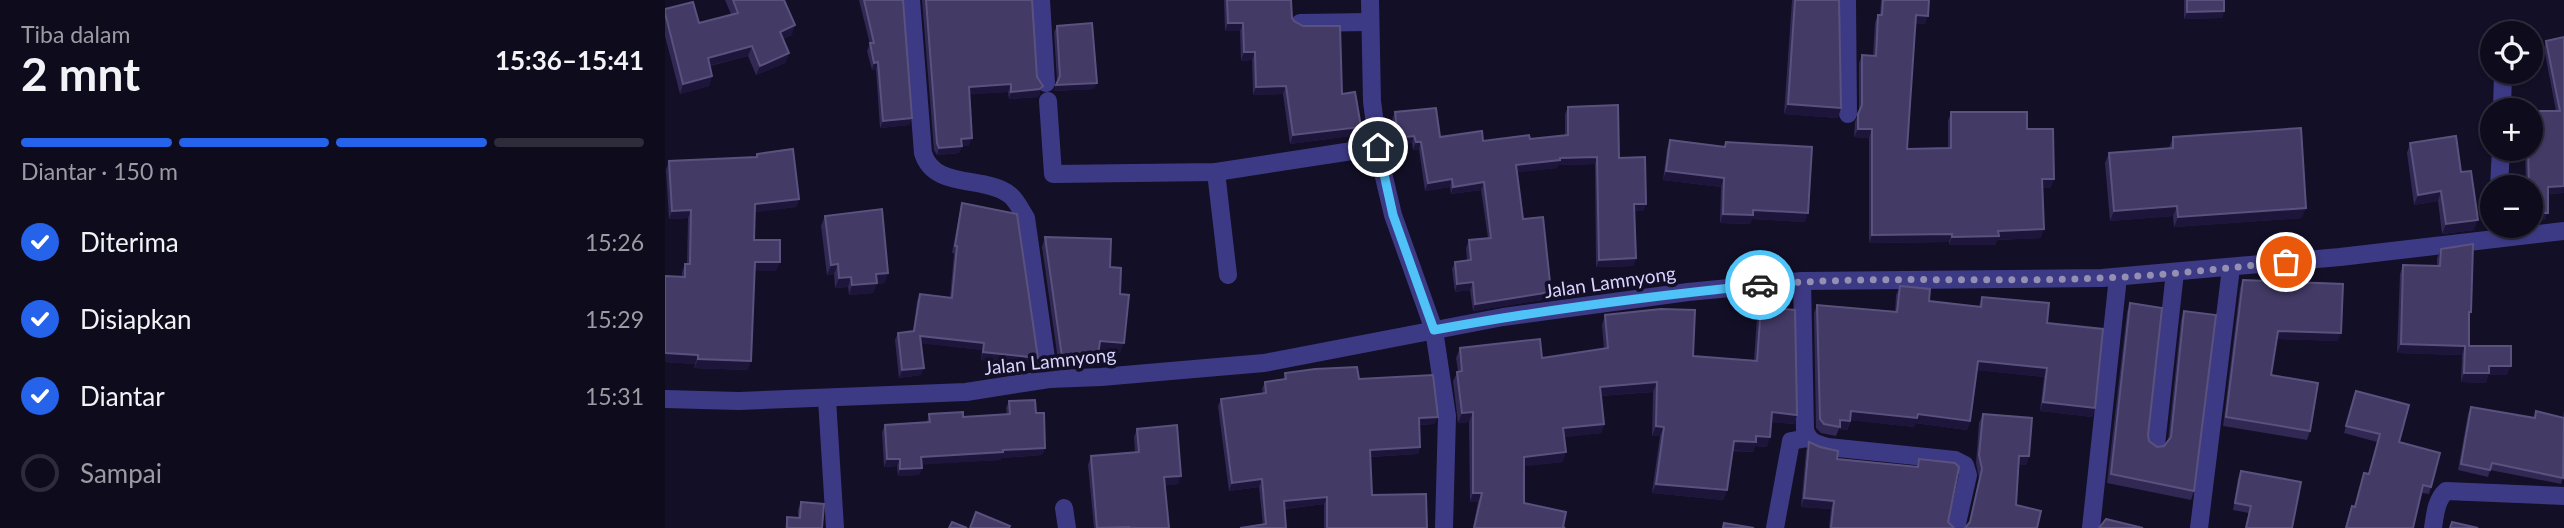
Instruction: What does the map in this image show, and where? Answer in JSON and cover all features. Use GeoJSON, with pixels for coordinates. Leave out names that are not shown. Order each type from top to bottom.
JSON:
{"type":"FeatureCollection","features":[{"type":"Feature","properties":{"kind":"street"},"geometry":{"type":"LineString","coordinates":[[911,0],[923,153],[926,162],[930,169],[941,174],[1003,191],[1019,205],[1026,218],[1049,379]]}},
{"type":"Feature","properties":{"kind":"street"},"geometry":{"type":"LineString","coordinates":[[1041,0],[1046,83]]}},
{"type":"Feature","properties":{"kind":"street"},"geometry":{"type":"LineString","coordinates":[[1370,0],[1372,101],[1378,147],[1393,215],[1434,330],[1447,416],[1444,528]]}},
{"type":"Feature","properties":{"kind":"street"},"geometry":{"type":"LineString","coordinates":[[1847,0],[1848,114]]}},
{"type":"Feature","properties":{"kind":"street"},"geometry":{"type":"LineString","coordinates":[[1300,23],[1369,22]]}},
{"type":"Feature","properties":{"kind":"street"},"geometry":{"type":"LineString","coordinates":[[1048,102],[1053,174],[1216,172],[1378,147]]}},
{"type":"Feature","properties":{"kind":"street"},"geometry":{"type":"LineString","coordinates":[[1216,172],[1228,275]]}},
{"type":"Feature","properties":{"kind":"street","name":"Jalan Lamnyong"},"geometry":{"type":"LineString","coordinates":[[2543,231],[2564,230]]}},
{"type":"Feature","properties":{"kind":"street","name":"Jalan Lamnyong"},"geometry":{"type":"LineString","coordinates":[[665,399],[827,399],[966,392],[1049,379],[1263,363],[1312,356],[1503,317],[1688,292],[1802,281],[2118,277],[2231,268],[2480,234]]}},
{"type":"Feature","properties":{"kind":"street"},"geometry":{"type":"LineString","coordinates":[[2199,528],[2231,268]]}},
{"type":"Feature","properties":{"kind":"street"},"geometry":{"type":"LineString","coordinates":[[2156,445],[2175,272]]}},
{"type":"Feature","properties":{"kind":"street"},"geometry":{"type":"LineString","coordinates":[[2091,528],[2118,277]]}},
{"type":"Feature","properties":{"kind":"street"},"geometry":{"type":"LineString","coordinates":[[1802,281],[1805,430],[1808,438],[1816,444],[1828,447],[1955,460],[1965,465],[1968,475],[1956,528]]}},
{"type":"Feature","properties":{"kind":"street"},"geometry":{"type":"LineString","coordinates":[[827,399],[835,528]]}},
{"type":"Feature","properties":{"kind":"street"},"geometry":{"type":"LineString","coordinates":[[1775,528],[1791,441],[1808,438]]}},
{"type":"Feature","properties":{"kind":"street"},"geometry":{"type":"LineString","coordinates":[[2433,528],[2441,496],[2446,491],[2564,496]]}},
{"type":"Feature","properties":{"kind":"street"},"geometry":{"type":"LineString","coordinates":[[1064,508],[1067,528]]}},
{"type":"Feature","properties":{"kind":"building"},"geometry":{"type":"Polygon","coordinates":[[[733,0],[784,0],[795,25],[780,32],[789,53],[760,66],[752,46],[708,58],[712,76],[683,84],[665,9],[693,2],[699,23],[738,13],[733,0]]]}},
{"type":"Feature","properties":{"kind":"building"},"geometry":{"type":"Polygon","coordinates":[[[864,0],[903,0],[912,118],[883,121],[878,62],[874,63],[870,43],[874,43],[864,0]]]}},
{"type":"Feature","properties":{"kind":"building"},"geometry":{"type":"Polygon","coordinates":[[[926,0],[1032,0],[1037,77],[1043,86],[1040,89],[1011,92],[1011,84],[969,87],[972,138],[961,139],[962,146],[939,148],[937,143],[926,0]]]}},
{"type":"Feature","properties":{"kind":"building"},"geometry":{"type":"Polygon","coordinates":[[[1227,0],[1291,0],[1292,18],[1303,26],[1340,26],[1342,94],[1355,92],[1361,127],[1293,135],[1286,86],[1256,87],[1255,52],[1244,52],[1243,23],[1228,23],[1227,0]]]}},
{"type":"Feature","properties":{"kind":"building"},"geometry":{"type":"Polygon","coordinates":[[[1795,0],[1839,0],[1841,108],[1788,104],[1795,0]]]}},
{"type":"Feature","properties":{"kind":"building"},"geometry":{"type":"Polygon","coordinates":[[[1883,0],[1929,0],[1928,16],[1916,15],[1907,149],[1951,148],[1951,112],[2027,112],[2027,129],[2053,129],[2054,179],[2042,179],[2044,229],[1998,231],[1999,236],[1872,235],[1872,129],[1858,129],[1858,114],[1862,105],[1862,55],[1876,56],[1878,15],[1882,15],[1883,0]]]}},
{"type":"Feature","properties":{"kind":"building"},"geometry":{"type":"Polygon","coordinates":[[[2187,0],[2224,0],[2224,11],[2187,12],[2187,0]]]}},
{"type":"Feature","properties":{"kind":"building"},"geometry":{"type":"Polygon","coordinates":[[[1092,23],[1097,83],[1056,85],[1060,76],[1057,26],[1092,23]]]}},
{"type":"Feature","properties":{"kind":"building"},"geometry":{"type":"Polygon","coordinates":[[[2564,37],[2564,186],[2548,187],[2548,213],[2543,213],[2543,175],[2529,175],[2528,161],[2543,161],[2543,111],[2560,111],[2546,41],[2564,37]]]}},
{"type":"Feature","properties":{"kind":"building"},"geometry":{"type":"Polygon","coordinates":[[[1618,105],[1619,158],[1645,157],[1646,204],[1634,204],[1636,258],[1599,260],[1597,157],[1560,158],[1516,165],[1523,219],[1543,217],[1551,292],[1475,304],[1473,282],[1457,284],[1455,262],[1471,260],[1469,240],[1491,238],[1484,182],[1453,187],[1452,179],[1428,183],[1421,142],[1416,142],[1414,136],[1398,138],[1395,112],[1436,108],[1440,137],[1482,131],[1483,141],[1529,135],[1530,139],[1568,135],[1568,107],[1618,105]]]}},
{"type":"Feature","properties":{"kind":"building"},"geometry":{"type":"Polygon","coordinates":[[[2301,128],[2306,208],[2178,217],[2177,206],[2114,211],[2109,153],[2173,148],[2173,137],[2301,128]]]}},
{"type":"Feature","properties":{"kind":"building"},"geometry":{"type":"Polygon","coordinates":[[[2456,136],[2461,172],[2471,171],[2478,220],[2446,224],[2441,191],[2418,195],[2410,143],[2456,136]]]}},
{"type":"Feature","properties":{"kind":"building"},"geometry":{"type":"Polygon","coordinates":[[[1670,140],[1725,147],[1726,142],[1812,147],[1808,213],[1753,210],[1753,215],[1723,214],[1724,178],[1666,171],[1670,140]]]}},
{"type":"Feature","properties":{"kind":"building"},"geometry":{"type":"Polygon","coordinates":[[[793,149],[799,199],[755,204],[754,240],[780,240],[780,262],[755,262],[751,361],[698,359],[698,355],[665,353],[665,276],[685,277],[685,264],[690,264],[691,210],[672,211],[669,161],[757,157],[757,154],[793,149]]]}},
{"type":"Feature","properties":{"kind":"building"},"geometry":{"type":"Polygon","coordinates":[[[962,203],[1017,214],[1038,358],[983,352],[984,343],[920,336],[924,368],[902,370],[898,333],[914,331],[920,294],[952,298],[955,246],[962,203]]]}},
{"type":"Feature","properties":{"kind":"building"},"geometry":{"type":"Polygon","coordinates":[[[882,209],[888,273],[876,274],[877,283],[852,285],[851,277],[839,278],[838,264],[831,265],[825,216],[882,209]]]}},
{"type":"Feature","properties":{"kind":"building"},"geometry":{"type":"Polygon","coordinates":[[[1045,237],[1111,239],[1110,267],[1121,268],[1120,294],[1129,295],[1124,343],[1100,341],[1098,356],[1062,357],[1045,237]]]}},
{"type":"Feature","properties":{"kind":"building"},"geometry":{"type":"Polygon","coordinates":[[[2473,244],[2469,346],[2511,346],[2511,366],[2489,366],[2489,373],[2464,373],[2465,346],[2401,344],[2403,265],[2440,266],[2441,249],[2473,244]]]}},
{"type":"Feature","properties":{"kind":"building"},"geometry":{"type":"Polygon","coordinates":[[[2243,280],[2343,284],[2341,333],[2278,331],[2271,375],[2318,383],[2310,431],[2226,417],[2243,280]]]}},
{"type":"Feature","properties":{"kind":"building"},"geometry":{"type":"Polygon","coordinates":[[[1900,286],[1930,289],[1929,301],[1981,307],[1982,297],[2049,303],[2047,323],[2103,329],[2095,408],[2043,402],[2047,368],[1978,361],[1970,421],[1918,414],[1917,418],[1851,411],[1850,421],[1840,420],[1840,427],[1824,424],[1820,419],[1817,305],[1897,312],[1900,286]]]}},
{"type":"Feature","properties":{"kind":"building"},"geometry":{"type":"Polygon","coordinates":[[[2130,303],[2162,308],[2148,435],[2149,441],[2157,447],[2164,446],[2171,437],[2184,311],[2216,315],[2194,491],[2111,474],[2130,303]]]}},
{"type":"Feature","properties":{"kind":"building"},"geometry":{"type":"Polygon","coordinates":[[[1761,307],[1795,310],[1797,415],[1772,412],[1770,437],[1756,436],[1756,442],[1734,441],[1727,490],[1656,484],[1664,427],[1656,426],[1657,382],[1600,387],[1604,424],[1563,428],[1566,452],[1524,457],[1524,503],[1566,512],[1565,528],[1474,528],[1482,493],[1473,493],[1473,412],[1462,413],[1457,372],[1462,371],[1460,348],[1540,339],[1542,358],[1608,348],[1605,315],[1661,309],[1695,310],[1693,356],[1757,361],[1761,307]]]}},
{"type":"Feature","properties":{"kind":"building"},"geometry":{"type":"Polygon","coordinates":[[[1357,367],[1359,379],[1433,375],[1438,417],[1419,418],[1420,447],[1370,450],[1372,495],[1426,494],[1427,528],[1327,528],[1327,497],[1284,501],[1286,528],[1240,528],[1266,524],[1262,479],[1232,483],[1221,399],[1266,393],[1265,382],[1286,379],[1285,373],[1357,367]]]}},
{"type":"Feature","properties":{"kind":"building"},"geometry":{"type":"Polygon","coordinates":[[[2356,391],[2409,405],[2399,442],[2440,453],[2431,487],[2423,485],[2413,528],[2346,528],[2364,473],[2369,474],[2380,434],[2346,426],[2356,391]]]}},
{"type":"Feature","properties":{"kind":"building"},"geometry":{"type":"Polygon","coordinates":[[[1035,400],[1036,413],[1044,413],[1045,448],[921,457],[922,468],[900,469],[900,459],[887,459],[885,425],[930,422],[929,414],[963,412],[963,417],[1010,414],[1009,401],[1035,400]]]}},
{"type":"Feature","properties":{"kind":"building"},"geometry":{"type":"Polygon","coordinates":[[[2471,407],[2535,418],[2536,411],[2564,418],[2563,478],[2492,463],[2490,470],[2461,464],[2471,407]]]}},
{"type":"Feature","properties":{"kind":"building"},"geometry":{"type":"Polygon","coordinates":[[[1983,414],[2032,418],[2029,456],[2019,456],[2016,505],[2041,511],[2037,528],[1965,528],[1970,522],[1982,469],[1979,455],[1983,414]]]}},
{"type":"Feature","properties":{"kind":"building"},"geometry":{"type":"Polygon","coordinates":[[[1177,425],[1181,476],[1164,477],[1169,528],[1097,528],[1091,456],[1139,452],[1137,429],[1177,425]]]}},
{"type":"Feature","properties":{"kind":"building"},"geometry":{"type":"Polygon","coordinates":[[[1809,442],[1838,451],[1837,459],[1918,467],[1919,459],[1955,463],[1959,467],[1948,522],[1954,528],[1831,528],[1834,501],[1804,498],[1809,442]]]}},
{"type":"Feature","properties":{"kind":"building"},"geometry":{"type":"Polygon","coordinates":[[[2241,471],[2301,482],[2292,528],[2246,528],[2251,506],[2235,503],[2241,471]]]}},
{"type":"Feature","properties":{"kind":"building"},"geometry":{"type":"Polygon","coordinates":[[[801,502],[824,504],[822,528],[787,528],[787,517],[800,518],[801,502]]]}},
{"type":"Feature","properties":{"kind":"building"},"geometry":{"type":"Polygon","coordinates":[[[976,512],[1010,526],[970,528],[976,512]]]}},
{"type":"Feature","properties":{"kind":"building"},"geometry":{"type":"Polygon","coordinates":[[[2106,519],[2143,528],[2099,528],[2106,519]]]}},
{"type":"Feature","properties":{"kind":"building"},"geometry":{"type":"Polygon","coordinates":[[[952,522],[967,528],[949,528],[952,522]]]}},
{"type":"Feature","properties":{"kind":"building"},"geometry":{"type":"Polygon","coordinates":[[[2452,522],[2478,528],[2450,528],[2452,522]]]}},
{"type":"Feature","properties":{"kind":"building"},"geometry":{"type":"Polygon","coordinates":[[[1724,523],[1754,528],[1723,528],[1724,523]]]}},
{"type":"Feature","properties":{"kind":"way so far"},"geometry":{"type":"LineString","coordinates":[[1760,285],[1802,281],[2102,278],[2286,262]]}},
{"type":"Feature","properties":{"kind":"route"},"geometry":{"type":"LineString","coordinates":[[1378,147],[1393,215],[1434,330],[1503,317],[1760,285]]}}]}
